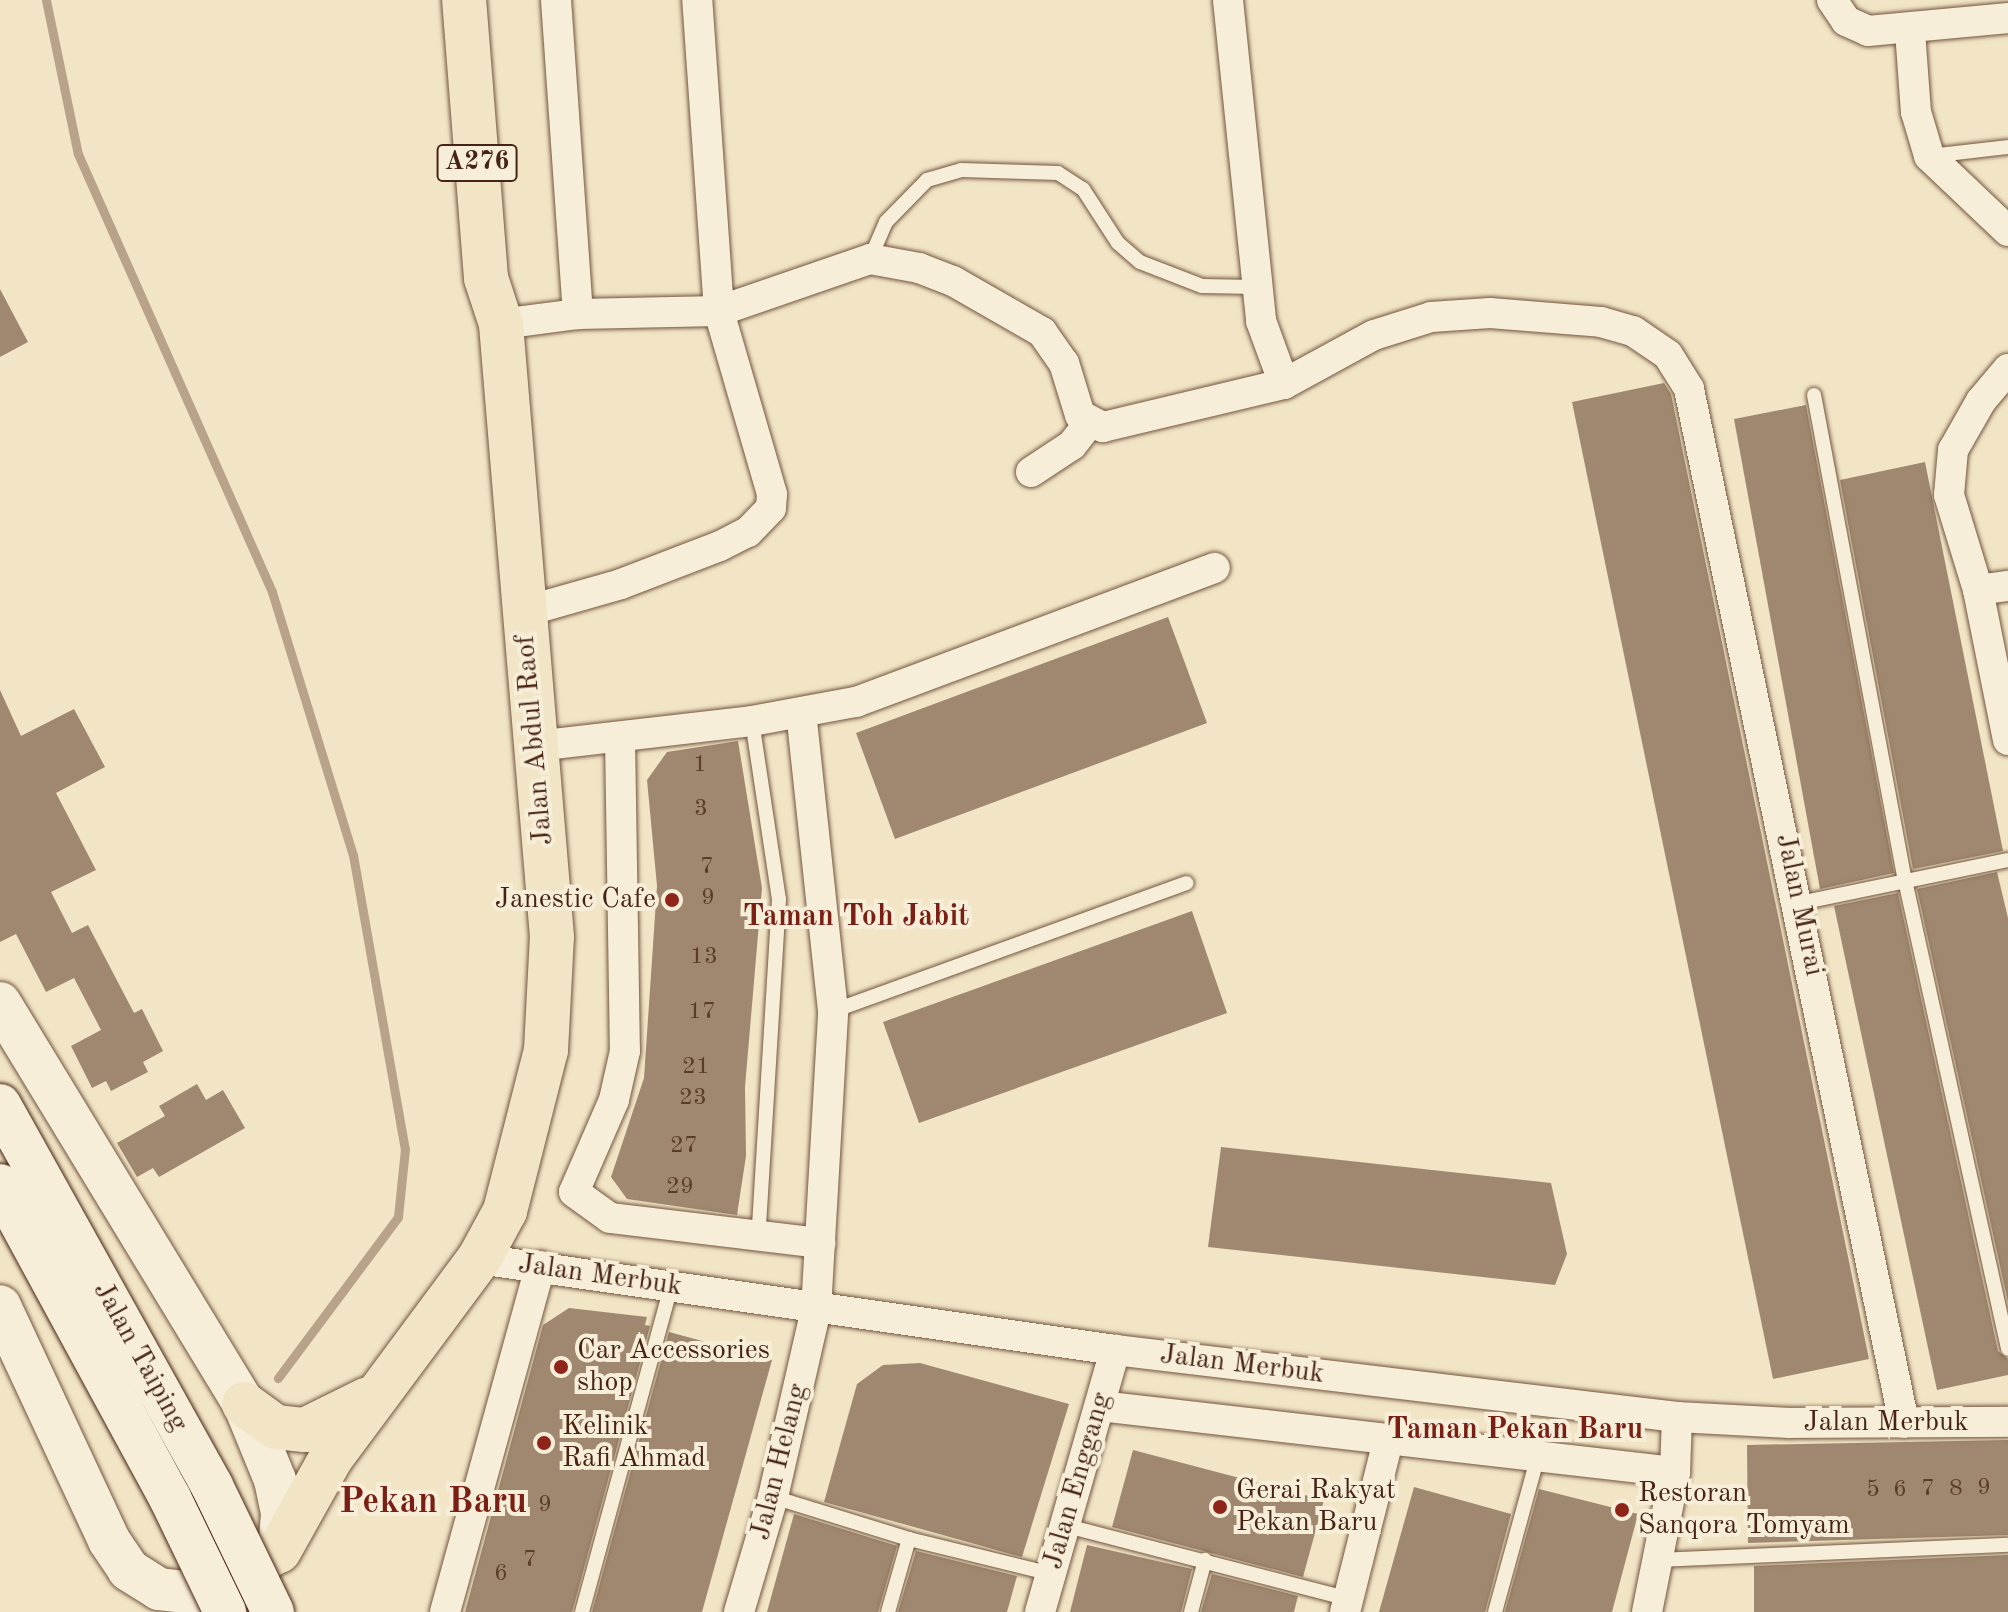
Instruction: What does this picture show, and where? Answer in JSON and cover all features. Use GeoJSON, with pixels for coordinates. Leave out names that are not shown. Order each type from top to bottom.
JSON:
{"type":"FeatureCollection","features":[{"type":"Feature","properties":{"kind":"main road","name":"Jalan Abdul Raof"},"geometry":{"type":"LineString","coordinates":[[279,1551],[331,1458],[374,1396],[479,1259],[505,1211],[546,1050],[552,937],[501,324],[486,278],[464,0]]}},
{"type":"Feature","properties":{"kind":"main road","name":"Jalan Abdul Raof"},"geometry":{"type":"LineString","coordinates":[[495,0],[512,278],[501,324]]}},
{"type":"Feature","properties":{"kind":"main road"},"geometry":{"type":"LineString","coordinates":[[0,1003],[244,1404],[275,1480],[282,1514],[279,1551],[230,1581],[195,1593],[159,1589],[129,1570],[109,1540],[0,1306]]}},
{"type":"Feature","properties":{"kind":"main road","name":"Jalan Taiping"},"geometry":{"type":"LineString","coordinates":[[0,1105],[212,1486],[273,1612]]}},
{"type":"Feature","properties":{"kind":"main road","name":"Jalan Taiping"},"geometry":{"type":"LineString","coordinates":[[0,1185],[170,1498],[225,1612]]}},
{"type":"Feature","properties":{"kind":"main road"},"geometry":{"type":"LineString","coordinates":[[244,1404],[276,1427],[305,1430],[374,1396]]}},
{"type":"Feature","properties":{"kind":"street"},"geometry":{"type":"LineString","coordinates":[[556,0],[578,314]]}},
{"type":"Feature","properties":{"kind":"street"},"geometry":{"type":"LineString","coordinates":[[523,612],[621,584],[720,546],[763,521],[772,494],[719,311],[697,0]]}},
{"type":"Feature","properties":{"kind":"street"},"geometry":{"type":"LineString","coordinates":[[1228,0],[1256,287],[1261,321],[1284,384]]}},
{"type":"Feature","properties":{"kind":"street"},"geometry":{"type":"LineString","coordinates":[[1832,0],[1846,21],[1868,31],[1910,31],[2008,18]]}},
{"type":"Feature","properties":{"kind":"street"},"geometry":{"type":"LineString","coordinates":[[1910,31],[1916,112],[1929,156],[2008,231]]}},
{"type":"Feature","properties":{"kind":"street"},"geometry":{"type":"LineString","coordinates":[[501,324],[578,314],[719,311],[870,259],[919,268],[953,281],[1042,332],[1064,363],[1080,415],[1090,422],[1072,445],[1031,472]]}},
{"type":"Feature","properties":{"kind":"street","name":"Jalan Murai"},"geometry":{"type":"LineString","coordinates":[[1090,422],[1103,427],[1284,384],[1374,335],[1431,317],[1490,313],[1601,322],[1633,331],[1668,355],[1689,389],[1800,903],[1904,1423]]}},
{"type":"Feature","properties":{"kind":"street"},"geometry":{"type":"LineString","coordinates":[[2008,369],[1981,401],[1953,450],[1949,495],[1993,588],[2008,740]]}},
{"type":"Feature","properties":{"kind":"street"},"geometry":{"type":"LineString","coordinates":[[536,746],[752,721],[856,702],[1215,568]]}},
{"type":"Feature","properties":{"kind":"street","name":"Jalan Helang"},"geometry":{"type":"LineString","coordinates":[[739,1612],[773,1497],[816,1310],[821,1243],[833,1011],[801,713]]}},
{"type":"Feature","properties":{"kind":"street"},"geometry":{"type":"LineString","coordinates":[[620,738],[625,1051],[614,1100],[574,1192],[610,1218],[758,1240],[821,1243]]}},
{"type":"Feature","properties":{"kind":"street","name":"Jalan Merbuk"},"geometry":{"type":"LineString","coordinates":[[479,1259],[816,1310],[1115,1350],[1677,1417],[1904,1423],[2008,1422]]}},
{"type":"Feature","properties":{"kind":"street"},"geometry":{"type":"LineString","coordinates":[[445,1612],[540,1266]]}},
{"type":"Feature","properties":{"kind":"street","name":"Jalan Enggang"},"geometry":{"type":"LineString","coordinates":[[1040,1612],[1115,1350]]}},
{"type":"Feature","properties":{"kind":"street"},"geometry":{"type":"LineString","coordinates":[[1100,1406],[1537,1459],[1675,1472]]}},
{"type":"Feature","properties":{"kind":"street"},"geometry":{"type":"LineString","coordinates":[[1647,1612],[1675,1472],[1677,1417]]}},
{"type":"Feature","properties":{"kind":"street"},"geometry":{"type":"LineString","coordinates":[[1347,1606],[1388,1441]]}},
{"type":"Feature","properties":{"kind":"lane"},"geometry":{"type":"LineString","coordinates":[[1929,156],[2008,147]]}},
{"type":"Feature","properties":{"kind":"lane"},"geometry":{"type":"LineString","coordinates":[[870,259],[886,222],[927,180],[961,170],[1058,173],[1083,189],[1118,243],[1140,262],[1202,286],[1256,287]]}},
{"type":"Feature","properties":{"kind":"lane"},"geometry":{"type":"LineString","coordinates":[[1814,395],[1905,880],[2008,1349]]}},
{"type":"Feature","properties":{"kind":"lane"},"geometry":{"type":"LineString","coordinates":[[752,721],[779,899],[758,1240]]}},
{"type":"Feature","properties":{"kind":"lane"},"geometry":{"type":"LineString","coordinates":[[1800,903],[2008,860]]}},
{"type":"Feature","properties":{"kind":"lane"},"geometry":{"type":"LineString","coordinates":[[833,1011],[1187,883]]}},
{"type":"Feature","properties":{"kind":"lane"},"geometry":{"type":"LineString","coordinates":[[582,1612],[671,1286]]}},
{"type":"Feature","properties":{"kind":"lane"},"geometry":{"type":"LineString","coordinates":[[1495,1612],[1537,1459]]}},
{"type":"Feature","properties":{"kind":"lane"},"geometry":{"type":"LineString","coordinates":[[773,1497],[909,1539],[1051,1574]]}},
{"type":"Feature","properties":{"kind":"lane"},"geometry":{"type":"LineString","coordinates":[[1067,1526],[1205,1560],[1347,1606]]}},
{"type":"Feature","properties":{"kind":"lane"},"geometry":{"type":"LineString","coordinates":[[888,1612],[909,1539]]}},
{"type":"Feature","properties":{"kind":"lane"},"geometry":{"type":"LineString","coordinates":[[1659,1560],[2008,1545]]}},
{"type":"Feature","properties":{"kind":"lane"},"geometry":{"type":"LineString","coordinates":[[1191,1612],[1205,1560]]}},
{"type":"Feature","properties":{"kind":"building"},"geometry":{"type":"Polygon","coordinates":[[[0,289],[28,342],[0,357],[0,289]]]}},
{"type":"Feature","properties":{"kind":"building"},"geometry":{"type":"Polygon","coordinates":[[[1664,383],[1671,394],[1869,1359],[1773,1379],[1572,402],[1664,383]]]}},
{"type":"Feature","properties":{"kind":"building"},"geometry":{"type":"Polygon","coordinates":[[[1806,405],[1894,873],[1820,889],[1734,419],[1806,405]]]}},
{"type":"Feature","properties":{"kind":"building"},"geometry":{"type":"Polygon","coordinates":[[[1925,462],[2003,851],[1913,869],[1840,480],[1925,462]]]}},
{"type":"Feature","properties":{"kind":"building"},"geometry":{"type":"Polygon","coordinates":[[[1168,617],[1207,723],[895,839],[856,733],[1168,617]]]}},
{"type":"Feature","properties":{"kind":"building"},"geometry":{"type":"Polygon","coordinates":[[[0,690],[21,736],[74,709],[105,767],[56,793],[96,870],[51,892],[72,933],[88,925],[134,1013],[142,1009],[163,1051],[143,1062],[148,1072],[111,1091],[106,1081],[92,1088],[71,1046],[101,1030],[74,978],[46,992],[16,934],[0,942],[0,690]]]}},
{"type":"Feature","properties":{"kind":"building"},"geometry":{"type":"Polygon","coordinates":[[[738,741],[762,888],[745,1087],[746,1156],[737,1215],[627,1199],[611,1177],[644,1078],[657,886],[647,780],[667,752],[738,741]]]}},
{"type":"Feature","properties":{"kind":"building"},"geometry":{"type":"Polygon","coordinates":[[[1997,872],[2008,918],[2008,1302],[1917,889],[1997,872]]]}},
{"type":"Feature","properties":{"kind":"building"},"geometry":{"type":"Polygon","coordinates":[[[1898,893],[1998,1351],[2008,1359],[2008,1375],[1937,1390],[1834,906],[1898,893]]]}},
{"type":"Feature","properties":{"kind":"building"},"geometry":{"type":"Polygon","coordinates":[[[1192,911],[1227,1013],[919,1123],[883,1022],[1192,911]]]}},
{"type":"Feature","properties":{"kind":"building"},"geometry":{"type":"Polygon","coordinates":[[[197,1084],[206,1100],[223,1090],[245,1128],[159,1177],[153,1168],[137,1177],[117,1143],[165,1116],[159,1106],[197,1084]]]}},
{"type":"Feature","properties":{"kind":"building"},"geometry":{"type":"Polygon","coordinates":[[[1221,1147],[1551,1183],[1567,1254],[1555,1285],[1208,1247],[1221,1147]]]}},
{"type":"Feature","properties":{"kind":"building"},"geometry":{"type":"Polygon","coordinates":[[[569,1308],[647,1317],[645,1325],[650,1326],[572,1612],[465,1612],[543,1325],[569,1308]]]}},
{"type":"Feature","properties":{"kind":"building"},"geometry":{"type":"Polygon","coordinates":[[[669,1332],[772,1360],[702,1612],[592,1612],[669,1332]]]}},
{"type":"Feature","properties":{"kind":"building"},"geometry":{"type":"Polygon","coordinates":[[[920,1363],[1069,1404],[1022,1557],[824,1502],[857,1384],[883,1365],[920,1363]]]}},
{"type":"Feature","properties":{"kind":"building"},"geometry":{"type":"Polygon","coordinates":[[[2008,1440],[2008,1535],[1748,1543],[1747,1445],[2008,1440]]]}},
{"type":"Feature","properties":{"kind":"building","name":"Gerai Rakyat Pekan Baru"},"geometry":{"type":"Polygon","coordinates":[[[1133,1450],[1324,1500],[1303,1577],[1112,1527],[1133,1450]]]}},
{"type":"Feature","properties":{"kind":"building"},"geometry":{"type":"Polygon","coordinates":[[[1414,1487],[1511,1514],[1485,1612],[1379,1612],[1414,1487]]]}},
{"type":"Feature","properties":{"kind":"building"},"geometry":{"type":"Polygon","coordinates":[[[1539,1489],[1638,1514],[1612,1612],[1505,1612],[1539,1489]]]}},
{"type":"Feature","properties":{"kind":"building"},"geometry":{"type":"Polygon","coordinates":[[[794,1514],[897,1546],[878,1612],[767,1612],[794,1514]]]}},
{"type":"Feature","properties":{"kind":"building"},"geometry":{"type":"Polygon","coordinates":[[[1087,1545],[1192,1569],[1181,1612],[1070,1612],[1087,1545]]]}},
{"type":"Feature","properties":{"kind":"building"},"geometry":{"type":"Polygon","coordinates":[[[916,1551],[1017,1576],[1007,1612],[898,1612],[916,1551]]]}},
{"type":"Feature","properties":{"kind":"building"},"geometry":{"type":"Polygon","coordinates":[[[2008,1555],[2008,1612],[1754,1612],[1754,1566],[2008,1555]]]}},
{"type":"Feature","properties":{"kind":"building"},"geometry":{"type":"Polygon","coordinates":[[[1212,1574],[1298,1596],[1294,1612],[1201,1612],[1212,1574]]]}},
{"type":"Feature","properties":{"kind":"waterway"},"geometry":{"type":"LineString","coordinates":[[46,0],[78,154],[272,592],[353,855],[405,1149],[398,1217],[278,1378]]}},
{"type":"Feature","properties":{"kind":"place","name":"Janestic Cafe"},"geometry":{"type":"Point","coordinates":[672,900]}},
{"type":"Feature","properties":{"kind":"place","name":"Car Accessories shop"},"geometry":{"type":"Point","coordinates":[561,1367]}},
{"type":"Feature","properties":{"kind":"place","name":"Kelinik Rafi Ahmad"},"geometry":{"type":"Point","coordinates":[544,1443]}},
{"type":"Feature","properties":{"kind":"place","name":"Gerai Rakyat Pekan Baru"},"geometry":{"type":"Point","coordinates":[1220,1507]}},
{"type":"Feature","properties":{"kind":"place","name":"Restoran Sanqora Tomyam"},"geometry":{"type":"Point","coordinates":[1622,1510]}},
{"type":"Feature","properties":{"kind":"district","name":"Taman Toh Jabit"},"geometry":{"type":"Point","coordinates":[856,917]}},
{"type":"Feature","properties":{"kind":"district","name":"Taman Pekan Baru"},"geometry":{"type":"Point","coordinates":[1515,1430]}},
{"type":"Feature","properties":{"kind":"district","name":"Pekan Baru"},"geometry":{"type":"Point","coordinates":[433,1504]}}]}
